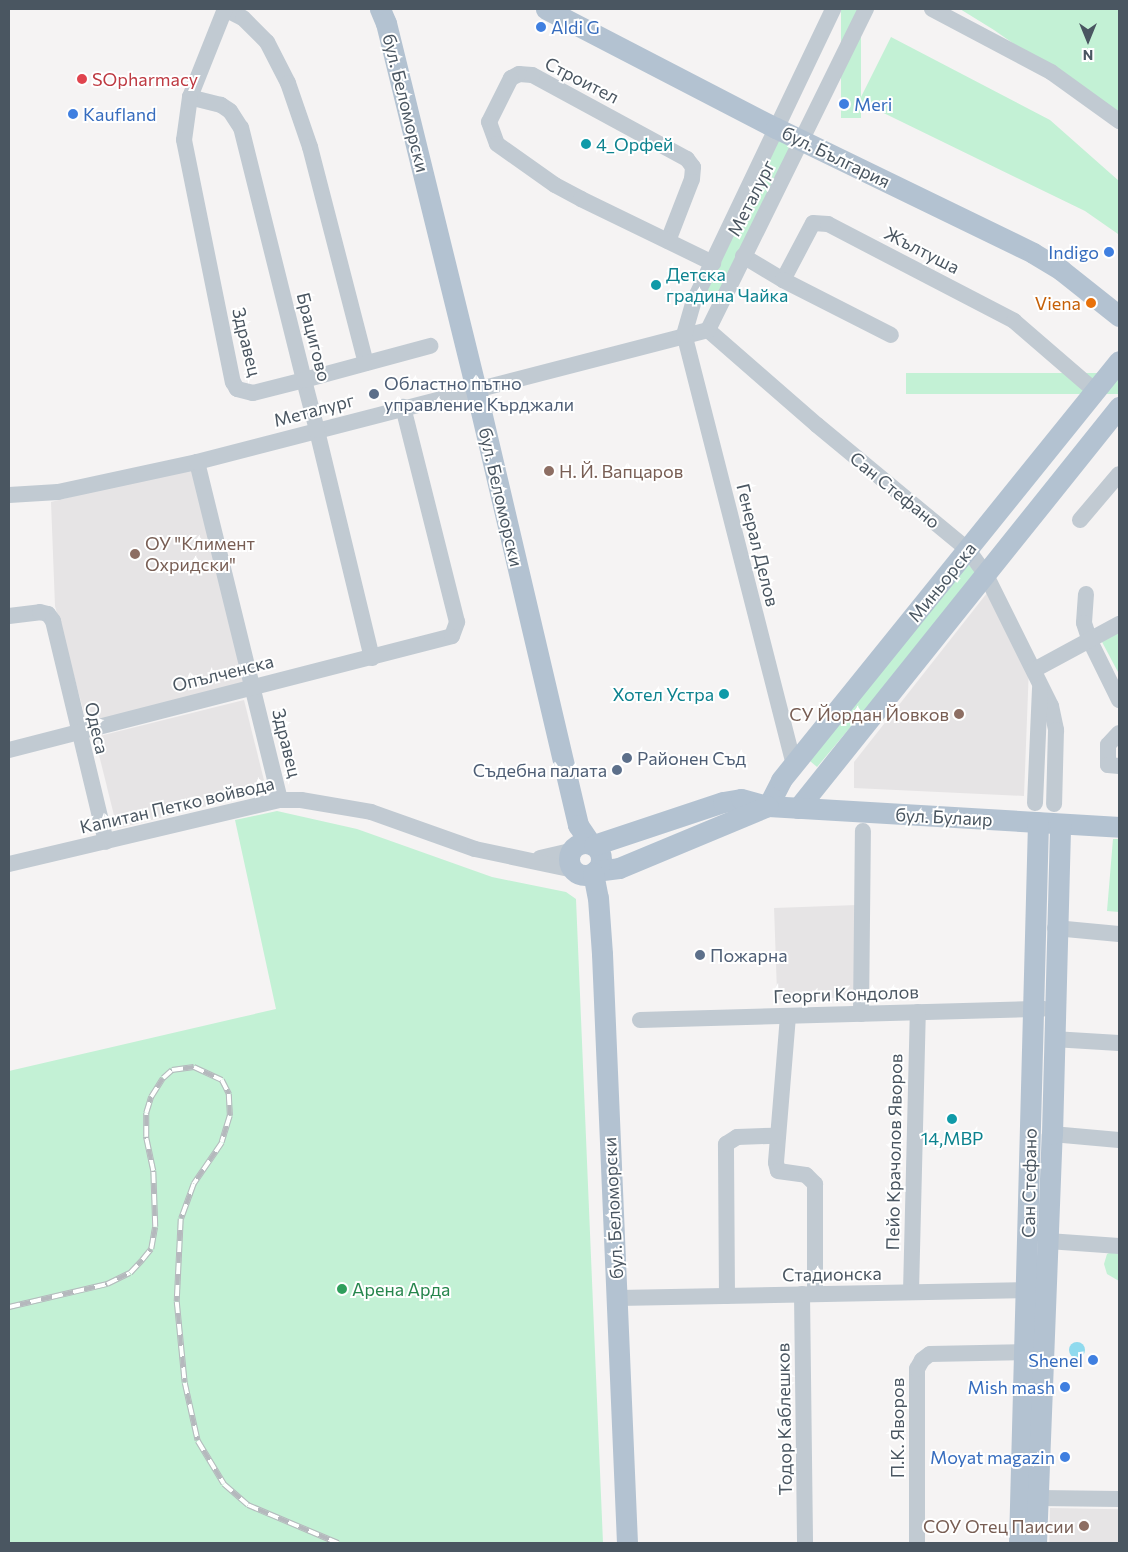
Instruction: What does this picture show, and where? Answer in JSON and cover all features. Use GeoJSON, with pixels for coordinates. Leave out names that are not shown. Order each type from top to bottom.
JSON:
{"type":"FeatureCollection","features":[{"type":"Feature","properties":{"kind":"main road","name":"бул. България"},"geometry":{"type":"LineString","coordinates":[[546,9],[776,128],[1033,253],[1061,270],[1118,313]]}},
{"type":"Feature","properties":{"kind":"main road","name":"бул. Беломорски"},"geometry":{"type":"LineString","coordinates":[[384,14],[476,390],[578,824],[584,858],[598,898],[618,1298],[627,1543]]}},
{"type":"Feature","properties":{"kind":"main road","name":"Миньорска"},"geometry":{"type":"LineString","coordinates":[[768,806],[774,790],[1119,361]]}},
{"type":"Feature","properties":{"kind":"main road","name":"Миньорска"},"geometry":{"type":"LineString","coordinates":[[798,808],[1118,413]]}},
{"type":"Feature","properties":{"kind":"main road","name":"бул. Булаир"},"geometry":{"type":"LineString","coordinates":[[584,858],[619,868],[768,806],[1037,812],[1057,814],[1119,828]]}},
{"type":"Feature","properties":{"kind":"main road","name":"Сан Стефано"},"geometry":{"type":"LineString","coordinates":[[1036,1543],[1039,1498],[1036,1290],[1043,1009],[1037,812]]}},
{"type":"Feature","properties":{"kind":"main road","name":"Сан Стефано"},"geometry":{"type":"LineString","coordinates":[[1019,1543],[1025,1352],[1036,1290],[1048,1241],[1053,1039],[1043,1009],[1055,928],[1057,814]]}},
{"type":"Feature","properties":{"kind":"street"},"geometry":{"type":"LineString","coordinates":[[188,103],[225,9],[242,18],[267,42],[285,76],[310,147],[366,363]]}},
{"type":"Feature","properties":{"kind":"street","name":"Металург"},"geometry":{"type":"LineString","coordinates":[[684,335],[687,319],[833,9]]}},
{"type":"Feature","properties":{"kind":"street","name":"Металург"},"geometry":{"type":"LineString","coordinates":[[9,495],[58,492],[197,462],[708,330],[743,256],[803,141],[866,9]]}},
{"type":"Feature","properties":{"kind":"street"},"geometry":{"type":"LineString","coordinates":[[932,9],[1051,72],[1119,121]]}},
{"type":"Feature","properties":{"kind":"street","name":"Строител"},"geometry":{"type":"LineString","coordinates":[[668,241],[692,178],[693,168],[687,159],[532,75],[519,74],[511,78],[489,122],[497,144],[555,185],[668,241],[713,263]]}},
{"type":"Feature","properties":{"kind":"street","name":"Здравец"},"geometry":{"type":"LineString","coordinates":[[188,103],[184,140],[233,382],[247,394],[430,346]]}},
{"type":"Feature","properties":{"kind":"street","name":"Брацигово"},"geometry":{"type":"LineString","coordinates":[[188,103],[221,105],[230,111],[241,128],[372,658]]}},
{"type":"Feature","properties":{"kind":"street","name":"Жълтуша"},"geometry":{"type":"LineString","coordinates":[[783,280],[813,224],[828,224],[1014,321],[1094,390]]}},
{"type":"Feature","properties":{"kind":"street"},"geometry":{"type":"LineString","coordinates":[[743,256],[783,280],[891,335]]}},
{"type":"Feature","properties":{"kind":"street","name":"Сан Стефано"},"geometry":{"type":"LineString","coordinates":[[708,330],[817,425],[968,550],[986,575],[1037,676],[1055,718],[1057,814]]}},
{"type":"Feature","properties":{"kind":"street","name":"Генерал Делов"},"geometry":{"type":"LineString","coordinates":[[684,335],[794,765]]}},
{"type":"Feature","properties":{"kind":"street","name":"Опълченска"},"geometry":{"type":"LineString","coordinates":[[9,750],[253,685],[372,658],[447,638],[456,632],[457,622],[404,407]]}},
{"type":"Feature","properties":{"kind":"street","name":"Здравец"},"geometry":{"type":"LineString","coordinates":[[197,462],[280,800]]}},
{"type":"Feature","properties":{"kind":"street"},"geometry":{"type":"LineString","coordinates":[[1080,520],[1119,474]]}},
{"type":"Feature","properties":{"kind":"street"},"geometry":{"type":"LineString","coordinates":[[1086,594],[1084,623],[1090,641],[1119,700]]}},
{"type":"Feature","properties":{"kind":"street","name":"Одеса"},"geometry":{"type":"LineString","coordinates":[[9,616],[40,612],[48,614],[53,621],[77,731],[106,842]]}},
{"type":"Feature","properties":{"kind":"street"},"geometry":{"type":"LineString","coordinates":[[1037,676],[1119,624]]}},
{"type":"Feature","properties":{"kind":"street","name":"Сан Стефано"},"geometry":{"type":"LineString","coordinates":[[1037,676],[1037,812]]}},
{"type":"Feature","properties":{"kind":"street"},"geometry":{"type":"LineString","coordinates":[[1119,732],[1108,744],[1108,764],[1119,766]]}},
{"type":"Feature","properties":{"kind":"street","name":"Капитан Петко войвода"},"geometry":{"type":"LineString","coordinates":[[9,864],[280,800],[317,801],[351,807],[475,849],[528,858],[584,858]]}},
{"type":"Feature","properties":{"kind":"street"},"geometry":{"type":"LineString","coordinates":[[861,1014],[863,831]]}},
{"type":"Feature","properties":{"kind":"street"},"geometry":{"type":"LineString","coordinates":[[1055,928],[1119,934]]}},
{"type":"Feature","properties":{"kind":"street","name":"Георги Кондолов"},"geometry":{"type":"LineString","coordinates":[[640,1020],[1043,1009]]}},
{"type":"Feature","properties":{"kind":"street","name":"Пейо Крачолов Яворов"},"geometry":{"type":"LineString","coordinates":[[911,1292],[918,1012]]}},
{"type":"Feature","properties":{"kind":"street","name":"Тодор Каблешков"},"geometry":{"type":"LineString","coordinates":[[788,1016],[776,1136],[778,1170],[806,1175],[815,1184],[809,1294],[805,1543]]}},
{"type":"Feature","properties":{"kind":"street"},"geometry":{"type":"LineString","coordinates":[[1053,1039],[1119,1043]]}},
{"type":"Feature","properties":{"kind":"street"},"geometry":{"type":"LineString","coordinates":[[1052,1134],[1119,1140]]}},
{"type":"Feature","properties":{"kind":"street"},"geometry":{"type":"LineString","coordinates":[[727,1296],[726,1144],[737,1137],[776,1136]]}},
{"type":"Feature","properties":{"kind":"street"},"geometry":{"type":"LineString","coordinates":[[1048,1241],[1119,1246]]}},
{"type":"Feature","properties":{"kind":"street","name":"Стадионска"},"geometry":{"type":"LineString","coordinates":[[618,1298],[1036,1290]]}},
{"type":"Feature","properties":{"kind":"street","name":"П.К. Яворов"},"geometry":{"type":"LineString","coordinates":[[917,1543],[917,1369],[922,1360],[930,1354],[1025,1352]]}},
{"type":"Feature","properties":{"kind":"street"},"geometry":{"type":"LineString","coordinates":[[1039,1498],[1119,1499]]}},
{"type":"Feature","properties":{"kind":"shaded area","name":"ОУ \"Климент Охридски\""},"geometry":{"type":"Polygon","coordinates":[[[192,466],[251,684],[87,724],[55,606],[51,502],[192,466]]]}},
{"type":"Feature","properties":{"kind":"shaded area","name":"СУ Йордан Йовков"},"geometry":{"type":"Polygon","coordinates":[[[987,593],[1029,667],[1024,796],[854,788],[854,762],[987,593]]]}},
{"type":"Feature","properties":{"kind":"shaded area"},"geometry":{"type":"Polygon","coordinates":[[[244,700],[267,791],[117,828],[95,737],[244,700]]]}},
{"type":"Feature","properties":{"kind":"shaded area"},"geometry":{"type":"Polygon","coordinates":[[[857,905],[860,997],[777,1000],[774,908],[857,905]]]}},
{"type":"Feature","properties":{"kind":"shaded area","name":"СОУ Отец Паисии"},"geometry":{"type":"Polygon","coordinates":[[[1050,1508],[1119,1509],[1118,1543],[1049,1543],[1050,1508]]]}},
{"type":"Feature","properties":{"kind":"green space"},"geometry":{"type":"Polygon","coordinates":[[[841,9],[861,9],[861,118],[841,118],[841,9]]]}},
{"type":"Feature","properties":{"kind":"green space"},"geometry":{"type":"Polygon","coordinates":[[[960,9],[1119,9],[1119,117],[994,30],[960,9]]]}},
{"type":"Feature","properties":{"kind":"green space"},"geometry":{"type":"Polygon","coordinates":[[[891,37],[1050,120],[1119,181],[1118,234],[1085,211],[859,101],[891,37]]]}},
{"type":"Feature","properties":{"kind":"green space"},"geometry":{"type":"Polygon","coordinates":[[[780,135],[795,142],[722,300],[706,293],[780,135]]]}},
{"type":"Feature","properties":{"kind":"green space"},"geometry":{"type":"Polygon","coordinates":[[[906,373],[1119,373],[1119,394],[906,394],[906,373]]]}},
{"type":"Feature","properties":{"kind":"green space"},"geometry":{"type":"Polygon","coordinates":[[[966,563],[979,574],[817,767],[804,756],[966,563]]]}},
{"type":"Feature","properties":{"kind":"green space"},"geometry":{"type":"Polygon","coordinates":[[[1119,630],[1119,674],[1101,640],[1119,630]]]}},
{"type":"Feature","properties":{"kind":"green space"},"geometry":{"type":"Polygon","coordinates":[[[277,811],[357,829],[492,877],[566,892],[576,899],[603,1543],[9,1543],[9,1071],[276,1009],[235,820],[277,811]]]}},
{"type":"Feature","properties":{"kind":"green space"},"geometry":{"type":"Polygon","coordinates":[[[1113,839],[1119,839],[1119,912],[1107,911],[1113,839]]]}},
{"type":"Feature","properties":{"kind":"green space"},"geometry":{"type":"Polygon","coordinates":[[[1119,1248],[1119,1281],[1107,1274],[1104,1264],[1107,1254],[1119,1248]]]}},
{"type":"Feature","properties":{"kind":"water"},"geometry":{"type":"Polygon","coordinates":[[[1074,1342],[1080,1342],[1085,1347],[1083,1356],[1074,1358],[1069,1353],[1069,1347],[1074,1342]]]}},
{"type":"Feature","properties":{"kind":"railway"},"geometry":{"type":"LineString","coordinates":[[9,1307],[107,1284],[130,1273],[151,1249],[155,1227],[153,1171],[146,1137],[146,1113],[151,1097],[163,1078],[172,1070],[194,1067],[222,1080],[229,1094],[230,1116],[222,1143],[194,1184],[181,1219],[177,1302],[185,1383],[198,1441],[224,1484],[248,1505],[338,1543]]}},
{"type":"Feature","properties":{"kind":"place","name":"Aldi G"},"geometry":{"type":"Point","coordinates":[541,27]}},
{"type":"Feature","properties":{"kind":"place","name":"SOpharmacy"},"geometry":{"type":"Point","coordinates":[82,79]}},
{"type":"Feature","properties":{"kind":"place","name":"Meri"},"geometry":{"type":"Point","coordinates":[844,104]}},
{"type":"Feature","properties":{"kind":"place","name":"Kaufland"},"geometry":{"type":"Point","coordinates":[73,114]}},
{"type":"Feature","properties":{"kind":"place","name":"4_Орфей"},"geometry":{"type":"Point","coordinates":[586,144]}},
{"type":"Feature","properties":{"kind":"place","name":"Indigo"},"geometry":{"type":"Point","coordinates":[1109,252]}},
{"type":"Feature","properties":{"kind":"place","name":"Детска градина Чайка"},"geometry":{"type":"Point","coordinates":[656,285]}},
{"type":"Feature","properties":{"kind":"place","name":"Viena"},"geometry":{"type":"Point","coordinates":[1091,303]}},
{"type":"Feature","properties":{"kind":"place","name":"Областно пътно управление Кърджали"},"geometry":{"type":"Point","coordinates":[374,394]}},
{"type":"Feature","properties":{"kind":"place","name":"Н. Й. Вапцаров"},"geometry":{"type":"Point","coordinates":[549,471]}},
{"type":"Feature","properties":{"kind":"place","name":"ОУ \"Климент Охридски\""},"geometry":{"type":"Point","coordinates":[135,554]}},
{"type":"Feature","properties":{"kind":"place","name":"Хотел Устра"},"geometry":{"type":"Point","coordinates":[724,694]}},
{"type":"Feature","properties":{"kind":"place","name":"СУ Йордан Йовков"},"geometry":{"type":"Point","coordinates":[959,714]}},
{"type":"Feature","properties":{"kind":"place","name":"Районен Съд"},"geometry":{"type":"Point","coordinates":[627,758]}},
{"type":"Feature","properties":{"kind":"place","name":"Съдебна палата"},"geometry":{"type":"Point","coordinates":[617,770]}},
{"type":"Feature","properties":{"kind":"place","name":"Пожарна"},"geometry":{"type":"Point","coordinates":[700,955]}},
{"type":"Feature","properties":{"kind":"place","name":"14,МВР"},"geometry":{"type":"Point","coordinates":[952,1119]}},
{"type":"Feature","properties":{"kind":"place","name":"Арена Арда"},"geometry":{"type":"Point","coordinates":[342,1289]}},
{"type":"Feature","properties":{"kind":"place","name":"Shenel"},"geometry":{"type":"Point","coordinates":[1093,1360]}},
{"type":"Feature","properties":{"kind":"place","name":"Mish mash"},"geometry":{"type":"Point","coordinates":[1065,1387]}},
{"type":"Feature","properties":{"kind":"place","name":"Moyat magazin"},"geometry":{"type":"Point","coordinates":[1065,1457]}},
{"type":"Feature","properties":{"kind":"place","name":"СОУ Отец Паисии"},"geometry":{"type":"Point","coordinates":[1084,1526]}}]}
